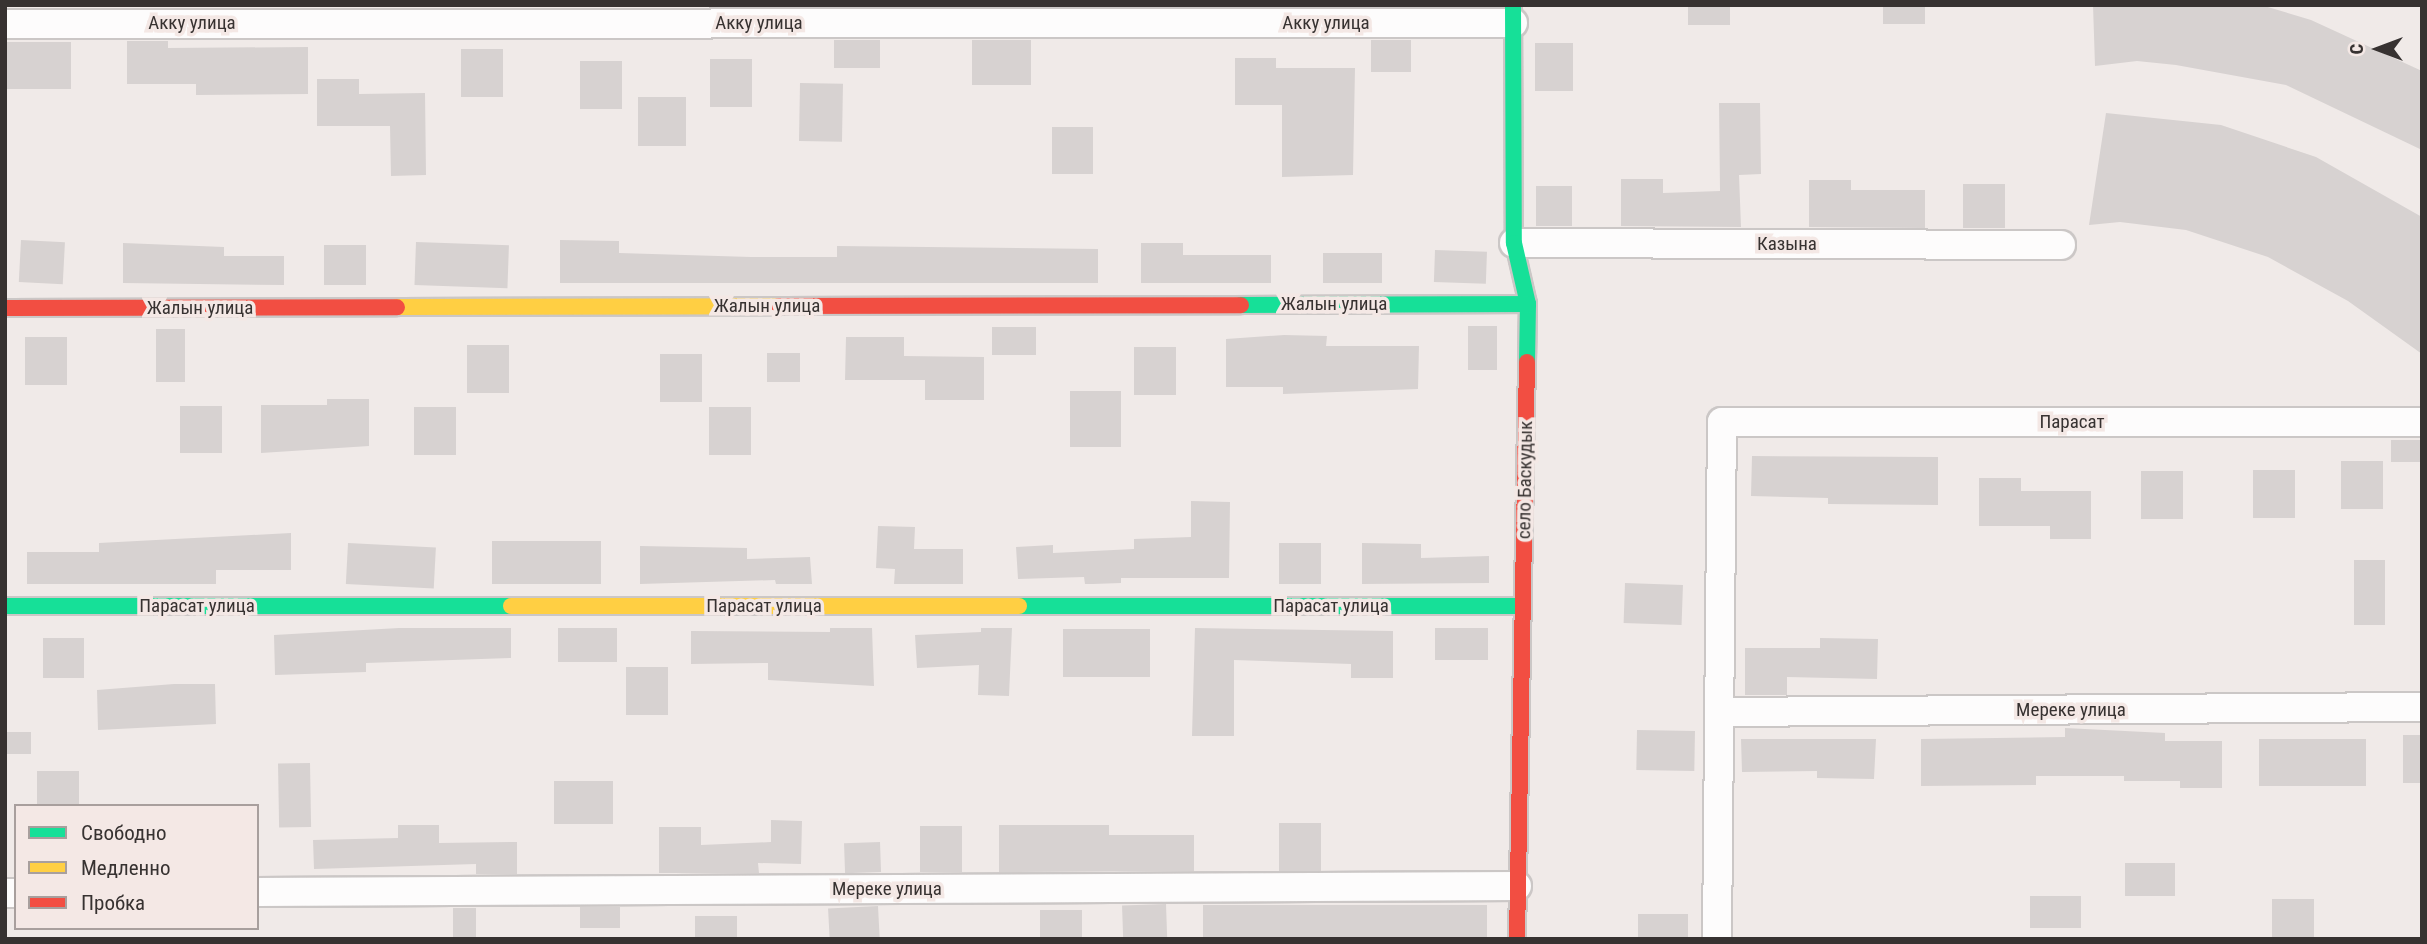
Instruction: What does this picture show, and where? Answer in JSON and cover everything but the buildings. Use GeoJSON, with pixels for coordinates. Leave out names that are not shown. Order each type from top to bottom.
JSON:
{"type":"FeatureCollection","features":[{"type":"Feature","properties":{"kind":"street","name":"Акку улица"},"geometry":{"type":"LineString","coordinates":[[5,23],[1513,14]]}},
{"type":"Feature","properties":{"kind":"street","name":"село Баскудык"},"geometry":{"type":"LineString","coordinates":[[1513,14],[1514,243],[1528,304],[1517,939]]}},
{"type":"Feature","properties":{"kind":"street","name":"Казына"},"geometry":{"type":"LineString","coordinates":[[1514,243],[2060,245]]}},
{"type":"Feature","properties":{"kind":"street","name":"Жалын улица"},"geometry":{"type":"LineString","coordinates":[[5,308],[1528,304]]}},
{"type":"Feature","properties":{"kind":"street","name":"Парасат"},"geometry":{"type":"LineString","coordinates":[[1719,712],[1723,422],[2422,422]]}},
{"type":"Feature","properties":{"kind":"street","name":"Парасат улица"},"geometry":{"type":"LineString","coordinates":[[5,606],[1522,606]]}},
{"type":"Feature","properties":{"kind":"street","name":"Мереке улица"},"geometry":{"type":"LineString","coordinates":[[1719,712],[2422,707]]}},
{"type":"Feature","properties":{"kind":"street"},"geometry":{"type":"LineString","coordinates":[[1717,939],[1719,712]]}},
{"type":"Feature","properties":{"kind":"street","name":"Мереке улица"},"geometry":{"type":"LineString","coordinates":[[259,892],[1517,886]]}},
{"type":"Feature","properties":{"kind":"traffic: fast"},"geometry":{"type":"LineString","coordinates":[[1513,5],[1514,243],[1528,304],[1527,362]]}},
{"type":"Feature","properties":{"kind":"traffic: fast"},"geometry":{"type":"LineString","coordinates":[[1241,305],[1528,304]]}},
{"type":"Feature","properties":{"kind":"traffic: fast"},"geometry":{"type":"LineString","coordinates":[[5,606],[511,606]]}},
{"type":"Feature","properties":{"kind":"traffic: fast"},"geometry":{"type":"LineString","coordinates":[[1019,606],[1522,606]]}},
{"type":"Feature","properties":{"kind":"traffic: slow"},"geometry":{"type":"LineString","coordinates":[[397,307],[779,306]]}},
{"type":"Feature","properties":{"kind":"traffic: slow"},"geometry":{"type":"LineString","coordinates":[[511,606],[1019,606]]}},
{"type":"Feature","properties":{"kind":"traffic: jam"},"geometry":{"type":"LineString","coordinates":[[779,306],[1241,305]]}},
{"type":"Feature","properties":{"kind":"traffic: jam"},"geometry":{"type":"LineString","coordinates":[[5,308],[397,307]]}},
{"type":"Feature","properties":{"kind":"traffic: jam"},"geometry":{"type":"LineString","coordinates":[[1517,939],[1527,362]]}}]}
